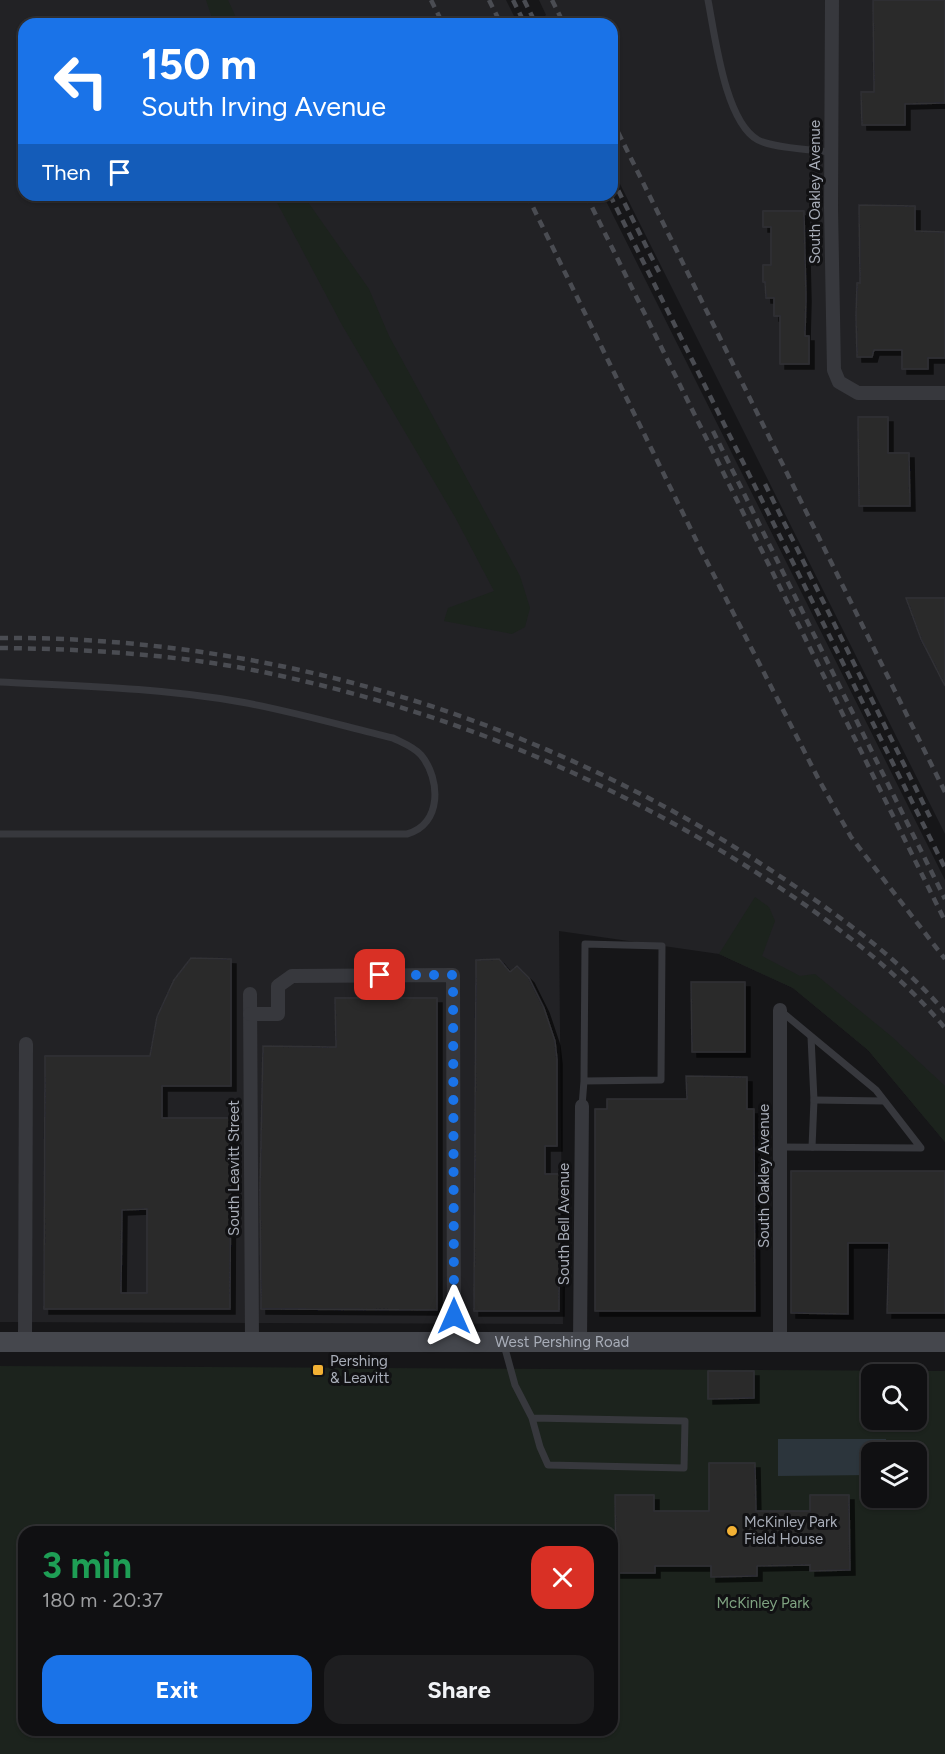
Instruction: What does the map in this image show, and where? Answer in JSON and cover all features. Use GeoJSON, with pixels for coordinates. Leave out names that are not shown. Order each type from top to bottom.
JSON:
{"type":"FeatureCollection","features":[{"type":"Feature","properties":{"kind":"main road","name":"West Pershing Road"},"geometry":{"type":"LineString","coordinates":[[0,1342],[945,1342]]}},
{"type":"Feature","properties":{"kind":"street","name":"South Oakley Avenue"},"geometry":{"type":"LineString","coordinates":[[832,0],[831,152],[834,370],[839,382],[858,393],[945,393]]}},
{"type":"Feature","properties":{"kind":"street"},"geometry":{"type":"LineString","coordinates":[[250,1014],[278,1014],[278,986],[292,976],[453,975],[454,1342]]}},
{"type":"Feature","properties":{"kind":"street","name":"South Leavitt Street"},"geometry":{"type":"LineString","coordinates":[[250,994],[252,1342]]}},
{"type":"Feature","properties":{"kind":"street","name":"South Oakley Avenue"},"geometry":{"type":"LineString","coordinates":[[780,1010],[780,1342]]}},
{"type":"Feature","properties":{"kind":"street"},"geometry":{"type":"LineString","coordinates":[[25,1342],[26,1044]]}},
{"type":"Feature","properties":{"kind":"street","name":"South Bell Avenue"},"geometry":{"type":"LineString","coordinates":[[580,1342],[582,1106]]}},
{"type":"Feature","properties":{"kind":"lane"},"geometry":{"type":"LineString","coordinates":[[708,0],[733,110],[745,129],[759,141],[831,152]]}},
{"type":"Feature","properties":{"kind":"lane"},"geometry":{"type":"LineString","coordinates":[[0,682],[200,696],[254,705],[393,738],[407,744],[426,761],[433,779],[435,799],[431,818],[425,825],[407,834],[0,834]]}},
{"type":"Feature","properties":{"kind":"lane"},"geometry":{"type":"LineString","coordinates":[[582,1106],[585,944],[662,946],[661,1080],[584,1081]]}},
{"type":"Feature","properties":{"kind":"lane"},"geometry":{"type":"LineString","coordinates":[[780,1010],[876,1090],[921,1148],[780,1147]]}},
{"type":"Feature","properties":{"kind":"lane"},"geometry":{"type":"LineString","coordinates":[[812,1037],[814,1100],[812,1147]]}},
{"type":"Feature","properties":{"kind":"lane"},"geometry":{"type":"LineString","coordinates":[[814,1100],[884,1101]]}},
{"type":"Feature","properties":{"kind":"lane"},"geometry":{"type":"LineString","coordinates":[[504,1342],[515,1385],[532,1418],[548,1466],[684,1468],[685,1421],[532,1418]]}},
{"type":"Feature","properties":{"kind":"shaded area"},"geometry":{"type":"Polygon","coordinates":[[[0,0],[506,0],[515,18],[18,18],[18,201],[606,201],[945,880],[945,1142],[868,1050],[793,988],[719,954],[559,931],[563,1324],[0,1322],[0,0]]]}},
{"type":"Feature","properties":{"kind":"shaded area"},"geometry":{"type":"Polygon","coordinates":[[[539,0],[945,0],[945,834],[618,180],[618,18],[542,18],[546,15],[539,0]]]}},
{"type":"Feature","properties":{"kind":"shaded area"},"geometry":{"type":"Polygon","coordinates":[[[778,1439],[886,1439],[886,1442],[861,1442],[861,1475],[778,1476],[778,1439]]]}},
{"type":"Feature","properties":{"kind":"green space"},"geometry":{"type":"Polygon","coordinates":[[[206,0],[228,0],[236,18],[212,18],[206,0]]]}},
{"type":"Feature","properties":{"kind":"green space"},"geometry":{"type":"Polygon","coordinates":[[[276,201],[307,201],[369,289],[389,336],[520,576],[530,608],[525,627],[512,634],[444,621],[448,608],[494,591],[455,517],[342,325],[276,201]]]}},
{"type":"Feature","properties":{"kind":"green space"},"geometry":{"type":"Polygon","coordinates":[[[755,897],[769,907],[775,921],[762,956],[800,976],[815,974],[891,1036],[945,1086],[945,1142],[868,1050],[793,988],[719,954],[755,897]]]}},
{"type":"Feature","properties":{"kind":"green space","name":"McKinley Park"},"geometry":{"type":"Polygon","coordinates":[[[0,1366],[861,1371],[861,1430],[927,1430],[927,1371],[945,1371],[945,1754],[0,1754],[0,1366]]]}},
{"type":"Feature","properties":{"kind":"building"},"geometry":{"type":"Polygon","coordinates":[[[873,0],[945,0],[945,103],[905,104],[905,125],[862,125],[861,92],[874,92],[873,0]]]}},
{"type":"Feature","properties":{"kind":"building"},"geometry":{"type":"Polygon","coordinates":[[[859,205],[915,206],[915,231],[945,232],[945,358],[928,358],[928,369],[902,369],[902,350],[874,350],[872,357],[857,357],[857,283],[860,283],[859,205]]]}},
{"type":"Feature","properties":{"kind":"building"},"geometry":{"type":"Polygon","coordinates":[[[763,211],[804,211],[805,336],[809,336],[809,364],[780,364],[780,316],[774,316],[774,298],[766,298],[765,282],[763,282],[763,265],[771,265],[771,227],[763,227],[763,211]]]}},
{"type":"Feature","properties":{"kind":"building"},"geometry":{"type":"Polygon","coordinates":[[[858,417],[888,417],[888,453],[909,453],[910,506],[859,506],[858,417]]]}},
{"type":"Feature","properties":{"kind":"building"},"geometry":{"type":"Polygon","coordinates":[[[906,598],[945,598],[945,686],[921,639],[906,598]]]}},
{"type":"Feature","properties":{"kind":"building"},"geometry":{"type":"Polygon","coordinates":[[[191,958],[231,959],[231,1086],[162,1086],[162,1118],[231,1118],[230,1309],[44,1309],[45,1056],[150,1056],[157,1017],[174,980],[191,958]],[[147,1209],[122,1210],[121,1293],[147,1293],[147,1209]]]}},
{"type":"Feature","properties":{"kind":"building"},"geometry":{"type":"Polygon","coordinates":[[[499,959],[510,972],[517,966],[529,978],[544,1008],[555,1041],[557,1146],[545,1146],[545,1174],[560,1174],[559,1311],[474,1311],[476,960],[499,959]]]}},
{"type":"Feature","properties":{"kind":"building"},"geometry":{"type":"Polygon","coordinates":[[[691,982],[745,982],[745,1052],[692,1052],[691,982]]]}},
{"type":"Feature","properties":{"kind":"building"},"geometry":{"type":"Polygon","coordinates":[[[335,998],[437,998],[437,1310],[261,1309],[260,1190],[263,1046],[336,1047],[335,998]]]}},
{"type":"Feature","properties":{"kind":"building"},"geometry":{"type":"Polygon","coordinates":[[[686,1076],[747,1077],[747,1109],[754,1109],[755,1311],[595,1311],[595,1109],[607,1109],[607,1099],[687,1099],[686,1076]]]}},
{"type":"Feature","properties":{"kind":"building"},"geometry":{"type":"Polygon","coordinates":[[[791,1171],[945,1171],[945,1313],[887,1313],[889,1243],[848,1243],[848,1314],[791,1313],[791,1171]]]}},
{"type":"Feature","properties":{"kind":"building"},"geometry":{"type":"Polygon","coordinates":[[[708,1371],[754,1371],[754,1398],[708,1399],[708,1371]]]}},
{"type":"Feature","properties":{"kind":"building","name":"McKinley Park Field House"},"geometry":{"type":"Polygon","coordinates":[[[709,1463],[755,1463],[756,1511],[810,1511],[810,1495],[849,1495],[850,1570],[810,1571],[810,1565],[757,1566],[757,1576],[711,1577],[711,1566],[655,1566],[655,1573],[618,1573],[618,1526],[615,1526],[615,1495],[654,1495],[654,1511],[709,1511],[709,1463]]]}},
{"type":"Feature","properties":{"kind":"railway"},"geometry":{"type":"LineString","coordinates":[[431,0],[440,18]]}},
{"type":"Feature","properties":{"kind":"railway"},"geometry":{"type":"LineString","coordinates":[[489,0],[498,18]]}},
{"type":"Feature","properties":{"kind":"railway"},"geometry":{"type":"LineString","coordinates":[[513,0],[522,18]]}},
{"type":"Feature","properties":{"kind":"railway"},"geometry":{"type":"LineString","coordinates":[[524,0],[533,18]]}},
{"type":"Feature","properties":{"kind":"railway"},"geometry":{"type":"LineString","coordinates":[[552,0],[561,18]]}},
{"type":"Feature","properties":{"kind":"railway"},"geometry":{"type":"LineString","coordinates":[[618,132],[945,792]]}},
{"type":"Feature","properties":{"kind":"railway"},"geometry":{"type":"LineString","coordinates":[[618,190],[659,272]]}},
{"type":"Feature","properties":{"kind":"railway"},"geometry":{"type":"LineString","coordinates":[[530,201],[701,550],[819,780],[851,837],[945,959]]}},
{"type":"Feature","properties":{"kind":"railway"},"geometry":{"type":"LineString","coordinates":[[589,201],[945,921]]}},
{"type":"Feature","properties":{"kind":"railway"},"geometry":{"type":"LineString","coordinates":[[613,201],[945,868]]}},
{"type":"Feature","properties":{"kind":"railway"},"geometry":{"type":"LineString","coordinates":[[713,431],[945,899]]}},
{"type":"Feature","properties":{"kind":"railway"},"geometry":{"type":"LineString","coordinates":[[765,484],[930,817]]}},
{"type":"Feature","properties":{"kind":"railway"},"geometry":{"type":"LineString","coordinates":[[0,638],[102,641],[203,652],[302,671],[400,696],[496,729],[589,768],[679,815],[766,867],[861,934],[905,971],[945,1012]]}},
{"type":"Feature","properties":{"kind":"railway"},"geometry":{"type":"LineString","coordinates":[[0,648],[139,654],[243,668],[340,690],[401,708],[461,727],[520,750],[634,803],[690,833],[772,883],[826,920],[877,960],[924,1004],[945,1028]]}},
{"type":"Feature","properties":{"kind":"place","name":"Pershing & Leavitt"},"geometry":{"type":"Point","coordinates":[318,1370]}},
{"type":"Feature","properties":{"kind":"place","name":"McKinley Park Field House"},"geometry":{"type":"Point","coordinates":[732,1531]}},
{"type":"Feature","properties":{"kind":"route"},"geometry":{"type":"LineString","coordinates":[[380,975],[453,975],[454,1316]]}}]}
